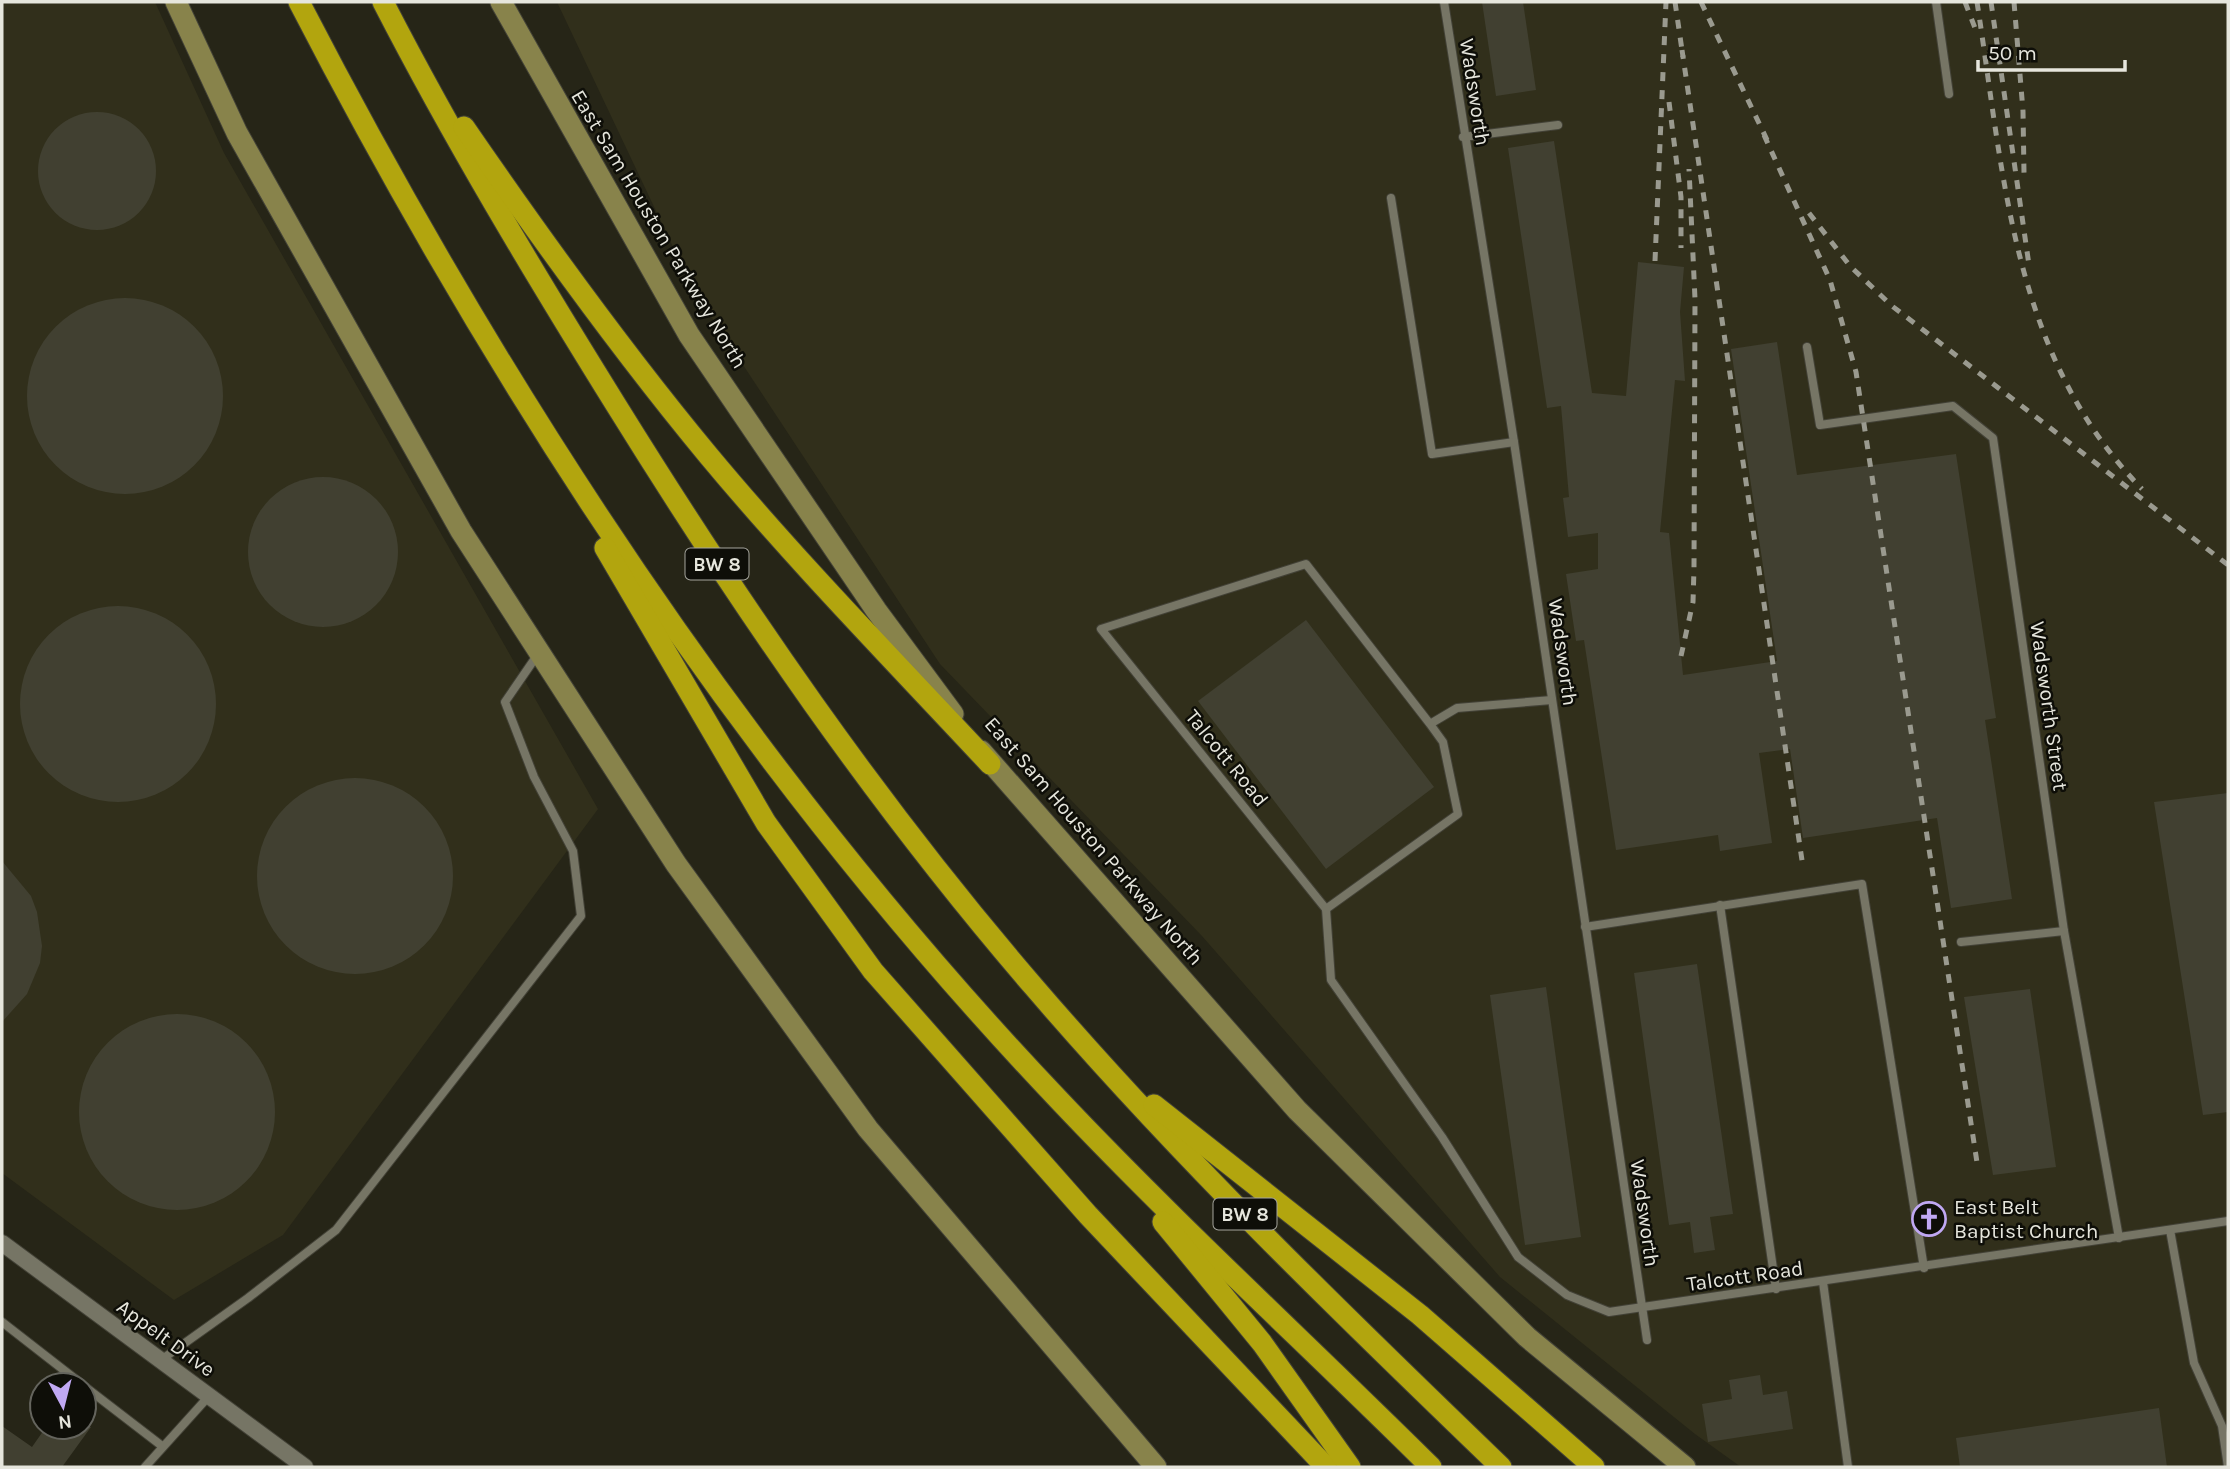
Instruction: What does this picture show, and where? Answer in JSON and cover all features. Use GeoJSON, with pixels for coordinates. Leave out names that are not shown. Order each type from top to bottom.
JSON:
{"type":"FeatureCollection","features":[{"type":"Feature","properties":{"kind":"highway","name":"BW 8"},"geometry":{"type":"LineString","coordinates":[[299,2],[482,334],[625,555],[780,769],[913,935],[1057,1098],[1431,1467]]}},
{"type":"Feature","properties":{"kind":"highway","name":"BW 8"},"geometry":{"type":"LineString","coordinates":[[383,2],[534,273],[736,594],[858,766],[919,846],[1088,1049],[1168,1135],[1405,1375],[1501,1467]]}},
{"type":"Feature","properties":{"kind":"highway"},"geometry":{"type":"LineString","coordinates":[[403,40],[551,250],[708,455],[850,614],[990,764]]}},
{"type":"Feature","properties":{"kind":"highway"},"geometry":{"type":"LineString","coordinates":[[482,334],[733,770],[798,871],[921,1029],[1088,1215],[1326,1467]]}},
{"type":"Feature","properties":{"kind":"highway"},"geometry":{"type":"LineString","coordinates":[[1088,1049],[1420,1315],[1594,1467]]}},
{"type":"Feature","properties":{"kind":"highway"},"geometry":{"type":"LineString","coordinates":[[1057,1098],[1262,1343],[1350,1467]]}},
{"type":"Feature","properties":{"kind":"highway"},"geometry":{"type":"LineString","coordinates":[[1238,1374],[1312,1467]]}},
{"type":"Feature","properties":{"kind":"main road"},"geometry":{"type":"LineString","coordinates":[[176,2],[237,133],[461,531],[676,864],[868,1129],[1156,1467]]}},
{"type":"Feature","properties":{"kind":"main road","name":"East Sam Houston Parkway North"},"geometry":{"type":"LineString","coordinates":[[500,2],[689,335],[876,610],[990,764],[1297,1110],[1527,1336],[1685,1467]]}},
{"type":"Feature","properties":{"kind":"street","name":"Appelt Drive"},"geometry":{"type":"LineString","coordinates":[[2,1243],[305,1467]]}},
{"type":"Feature","properties":{"kind":"lane","name":"Wadsworth"},"geometry":{"type":"LineString","coordinates":[[1444,2],[1514,442],[1647,1340]]}},
{"type":"Feature","properties":{"kind":"lane"},"geometry":{"type":"LineString","coordinates":[[1936,2],[1949,94]]}},
{"type":"Feature","properties":{"kind":"lane"},"geometry":{"type":"LineString","coordinates":[[1464,137],[1558,125]]}},
{"type":"Feature","properties":{"kind":"lane"},"geometry":{"type":"LineString","coordinates":[[1391,198],[1432,454],[1514,442]]}},
{"type":"Feature","properties":{"kind":"lane","name":"Wadsworth Street"},"geometry":{"type":"LineString","coordinates":[[1807,347],[1820,425],[1953,406],[1993,438],[2064,931],[2119,1238]]}},
{"type":"Feature","properties":{"kind":"lane","name":"Talcott Road"},"geometry":{"type":"LineString","coordinates":[[1430,724],[1306,564],[1101,629],[1326,909],[1331,980],[1441,1137],[1518,1257],[1567,1296],[1609,1312],[2228,1222]]}},
{"type":"Feature","properties":{"kind":"lane"},"geometry":{"type":"LineString","coordinates":[[160,1361],[336,1230],[581,916],[573,851],[534,777],[505,702],[540,652]]}},
{"type":"Feature","properties":{"kind":"lane"},"geometry":{"type":"LineString","coordinates":[[1326,909],[1458,814],[1443,742],[1430,724],[1457,708],[1552,700]]}},
{"type":"Feature","properties":{"kind":"lane"},"geometry":{"type":"LineString","coordinates":[[1585,927],[1862,884],[1924,1268]]}},
{"type":"Feature","properties":{"kind":"lane"},"geometry":{"type":"LineString","coordinates":[[1720,905],[1776,1289]]}},
{"type":"Feature","properties":{"kind":"lane"},"geometry":{"type":"LineString","coordinates":[[1961,942],[2064,931]]}},
{"type":"Feature","properties":{"kind":"lane"},"geometry":{"type":"LineString","coordinates":[[2170,1230],[2194,1363],[2222,1426],[2228,1467]]}},
{"type":"Feature","properties":{"kind":"lane"},"geometry":{"type":"LineString","coordinates":[[1823,1282],[1847,1467]]}},
{"type":"Feature","properties":{"kind":"lane"},"geometry":{"type":"LineString","coordinates":[[2,1322],[65,1371]]}},
{"type":"Feature","properties":{"kind":"lane"},"geometry":{"type":"LineString","coordinates":[[145,1467],[209,1396]]}},
{"type":"Feature","properties":{"kind":"lane"},"geometry":{"type":"LineString","coordinates":[[98,1397],[162,1446]]}},
{"type":"Feature","properties":{"kind":"shaded area"},"geometry":{"type":"Polygon","coordinates":[[[2,2],[155,2],[224,153],[598,809],[283,1235],[174,1300],[2,1173],[2,2]]]}},
{"type":"Feature","properties":{"kind":"shaded area"},"geometry":{"type":"Polygon","coordinates":[[[557,2],[2228,2],[2228,1467],[1741,1467],[1695,1434],[1500,1277],[1202,936],[940,664],[693,289],[557,2]]]}},
{"type":"Feature","properties":{"kind":"building"},"geometry":{"type":"Polygon","coordinates":[[[1482,2],[1523,2],[1536,90],[1496,96],[1482,2]]]}},
{"type":"Feature","properties":{"kind":"building"},"geometry":{"type":"Polygon","coordinates":[[[97,112],[120,116],[139,129],[152,148],[156,171],[152,194],[139,213],[120,226],[97,230],[74,226],[55,213],[42,194],[38,171],[42,148],[55,129],[74,116],[97,112]]]}},
{"type":"Feature","properties":{"kind":"building"},"geometry":{"type":"Polygon","coordinates":[[[1554,141],[1592,393],[1626,396],[1638,262],[1684,267],[1680,312],[1685,381],[1675,380],[1660,532],[1669,533],[1683,675],[1777,661],[1731,349],[1777,342],[1797,475],[1956,454],[1996,718],[1985,720],[2012,899],[1951,908],[1937,818],[1803,838],[1790,749],[1759,753],[1772,843],[1720,851],[1718,835],[1616,850],[1584,640],[1576,641],[1566,574],[1598,569],[1598,533],[1568,537],[1563,498],[1569,497],[1561,406],[1547,408],[1508,148],[1554,141]]]}},
{"type":"Feature","properties":{"kind":"building"},"geometry":{"type":"Polygon","coordinates":[[[125,298],[163,305],[180,314],[194,327],[207,341],[216,358],[223,396],[216,434],[207,451],[194,465],[180,478],[163,487],[125,494],[87,487],[70,478],[56,465],[43,451],[34,434],[27,396],[34,358],[43,341],[56,327],[70,314],[87,305],[125,298]]]}},
{"type":"Feature","properties":{"kind":"building"},"geometry":{"type":"Polygon","coordinates":[[[323,477],[352,483],[376,499],[392,523],[398,552],[392,581],[376,605],[352,621],[323,627],[294,621],[270,605],[254,581],[248,552],[254,523],[270,499],[294,483],[323,477]]]}},
{"type":"Feature","properties":{"kind":"building"},"geometry":{"type":"Polygon","coordinates":[[[118,606],[156,613],[173,622],[187,635],[200,649],[209,666],[216,704],[209,742],[200,759],[187,773],[173,786],[156,795],[118,802],[80,795],[63,786],[49,773],[36,759],[27,742],[20,704],[27,666],[36,649],[49,635],[63,622],[80,613],[118,606]]]}},
{"type":"Feature","properties":{"kind":"building"},"geometry":{"type":"Polygon","coordinates":[[[1306,620],[1434,787],[1326,869],[1198,701],[1306,620]]]}},
{"type":"Feature","properties":{"kind":"building"},"geometry":{"type":"Polygon","coordinates":[[[355,778],[393,785],[410,794],[424,807],[437,821],[446,838],[453,876],[446,914],[437,931],[424,945],[410,958],[393,967],[355,974],[317,967],[300,958],[286,945],[273,931],[264,914],[257,876],[264,838],[273,821],[286,807],[300,794],[317,785],[355,778]]]}},
{"type":"Feature","properties":{"kind":"building"},"geometry":{"type":"Polygon","coordinates":[[[2228,793],[2228,1112],[2203,1115],[2154,802],[2228,793]]]}},
{"type":"Feature","properties":{"kind":"building"},"geometry":{"type":"Polygon","coordinates":[[[2,861],[31,896],[37,912],[42,946],[40,963],[27,994],[2,1022],[2,861]]]}},
{"type":"Feature","properties":{"kind":"building"},"geometry":{"type":"Polygon","coordinates":[[[1697,964],[1733,1214],[1710,1217],[1715,1250],[1694,1253],[1690,1222],[1669,1225],[1634,973],[1697,964]]]}},
{"type":"Feature","properties":{"kind":"building"},"geometry":{"type":"Polygon","coordinates":[[[1546,987],[1581,1237],[1525,1245],[1490,995],[1546,987]]]}},
{"type":"Feature","properties":{"kind":"building"},"geometry":{"type":"Polygon","coordinates":[[[2030,989],[2056,1167],[1993,1175],[1964,997],[2030,989]]]}},
{"type":"Feature","properties":{"kind":"building"},"geometry":{"type":"Polygon","coordinates":[[[177,1014],[196,1015],[215,1021],[247,1042],[268,1074],[274,1093],[274,1131],[268,1150],[247,1182],[215,1203],[196,1209],[177,1210],[158,1209],[139,1203],[107,1182],[86,1150],[80,1131],[79,1112],[80,1093],[86,1074],[107,1042],[139,1021],[158,1015],[177,1014]]]}},
{"type":"Feature","properties":{"kind":"building"},"geometry":{"type":"Polygon","coordinates":[[[1760,1375],[1763,1395],[1787,1391],[1793,1429],[1708,1442],[1702,1404],[1732,1399],[1729,1380],[1760,1375]]]}},
{"type":"Feature","properties":{"kind":"building"},"geometry":{"type":"Polygon","coordinates":[[[2159,1408],[2167,1467],[1960,1467],[1956,1438],[2159,1408]]]}},
{"type":"Feature","properties":{"kind":"building"},"geometry":{"type":"Polygon","coordinates":[[[2,1426],[32,1447],[36,1441],[81,1441],[62,1467],[2,1467],[2,1426]]]}},
{"type":"Feature","properties":{"kind":"railway"},"geometry":{"type":"LineString","coordinates":[[1655,261],[1666,2]]}},
{"type":"Feature","properties":{"kind":"railway"},"geometry":{"type":"LineString","coordinates":[[1675,2],[1683,57]]}},
{"type":"Feature","properties":{"kind":"railway"},"geometry":{"type":"LineString","coordinates":[[1701,2],[1769,144]]}},
{"type":"Feature","properties":{"kind":"railway"},"geometry":{"type":"LineString","coordinates":[[1965,2],[1975,28]]}},
{"type":"Feature","properties":{"kind":"railway"},"geometry":{"type":"LineString","coordinates":[[1977,2],[2007,197],[2021,260],[2040,322],[2065,381],[2099,437],[2142,489]]}},
{"type":"Feature","properties":{"kind":"railway"},"geometry":{"type":"LineString","coordinates":[[1991,2],[2029,265]]}},
{"type":"Feature","properties":{"kind":"railway"},"geometry":{"type":"LineString","coordinates":[[2014,2],[2023,111],[2024,173]]}},
{"type":"Feature","properties":{"kind":"railway"},"geometry":{"type":"LineString","coordinates":[[1682,50],[1803,867]]}},
{"type":"Feature","properties":{"kind":"railway"},"geometry":{"type":"LineString","coordinates":[[1669,102],[1681,197],[1681,248]]}},
{"type":"Feature","properties":{"kind":"railway"},"geometry":{"type":"LineString","coordinates":[[1764,135],[1830,280],[1856,372],[1978,1169]]}},
{"type":"Feature","properties":{"kind":"railway"},"geometry":{"type":"LineString","coordinates":[[1681,656],[1693,602],[1694,568],[1695,299],[1689,169]]}},
{"type":"Feature","properties":{"kind":"railway"},"geometry":{"type":"LineString","coordinates":[[1809,213],[1850,266],[1892,306],[2228,565]]}},
{"type":"Feature","properties":{"kind":"place","name":"East Belt Baptist Church"},"geometry":{"type":"Point","coordinates":[1929,1219]}}]}
